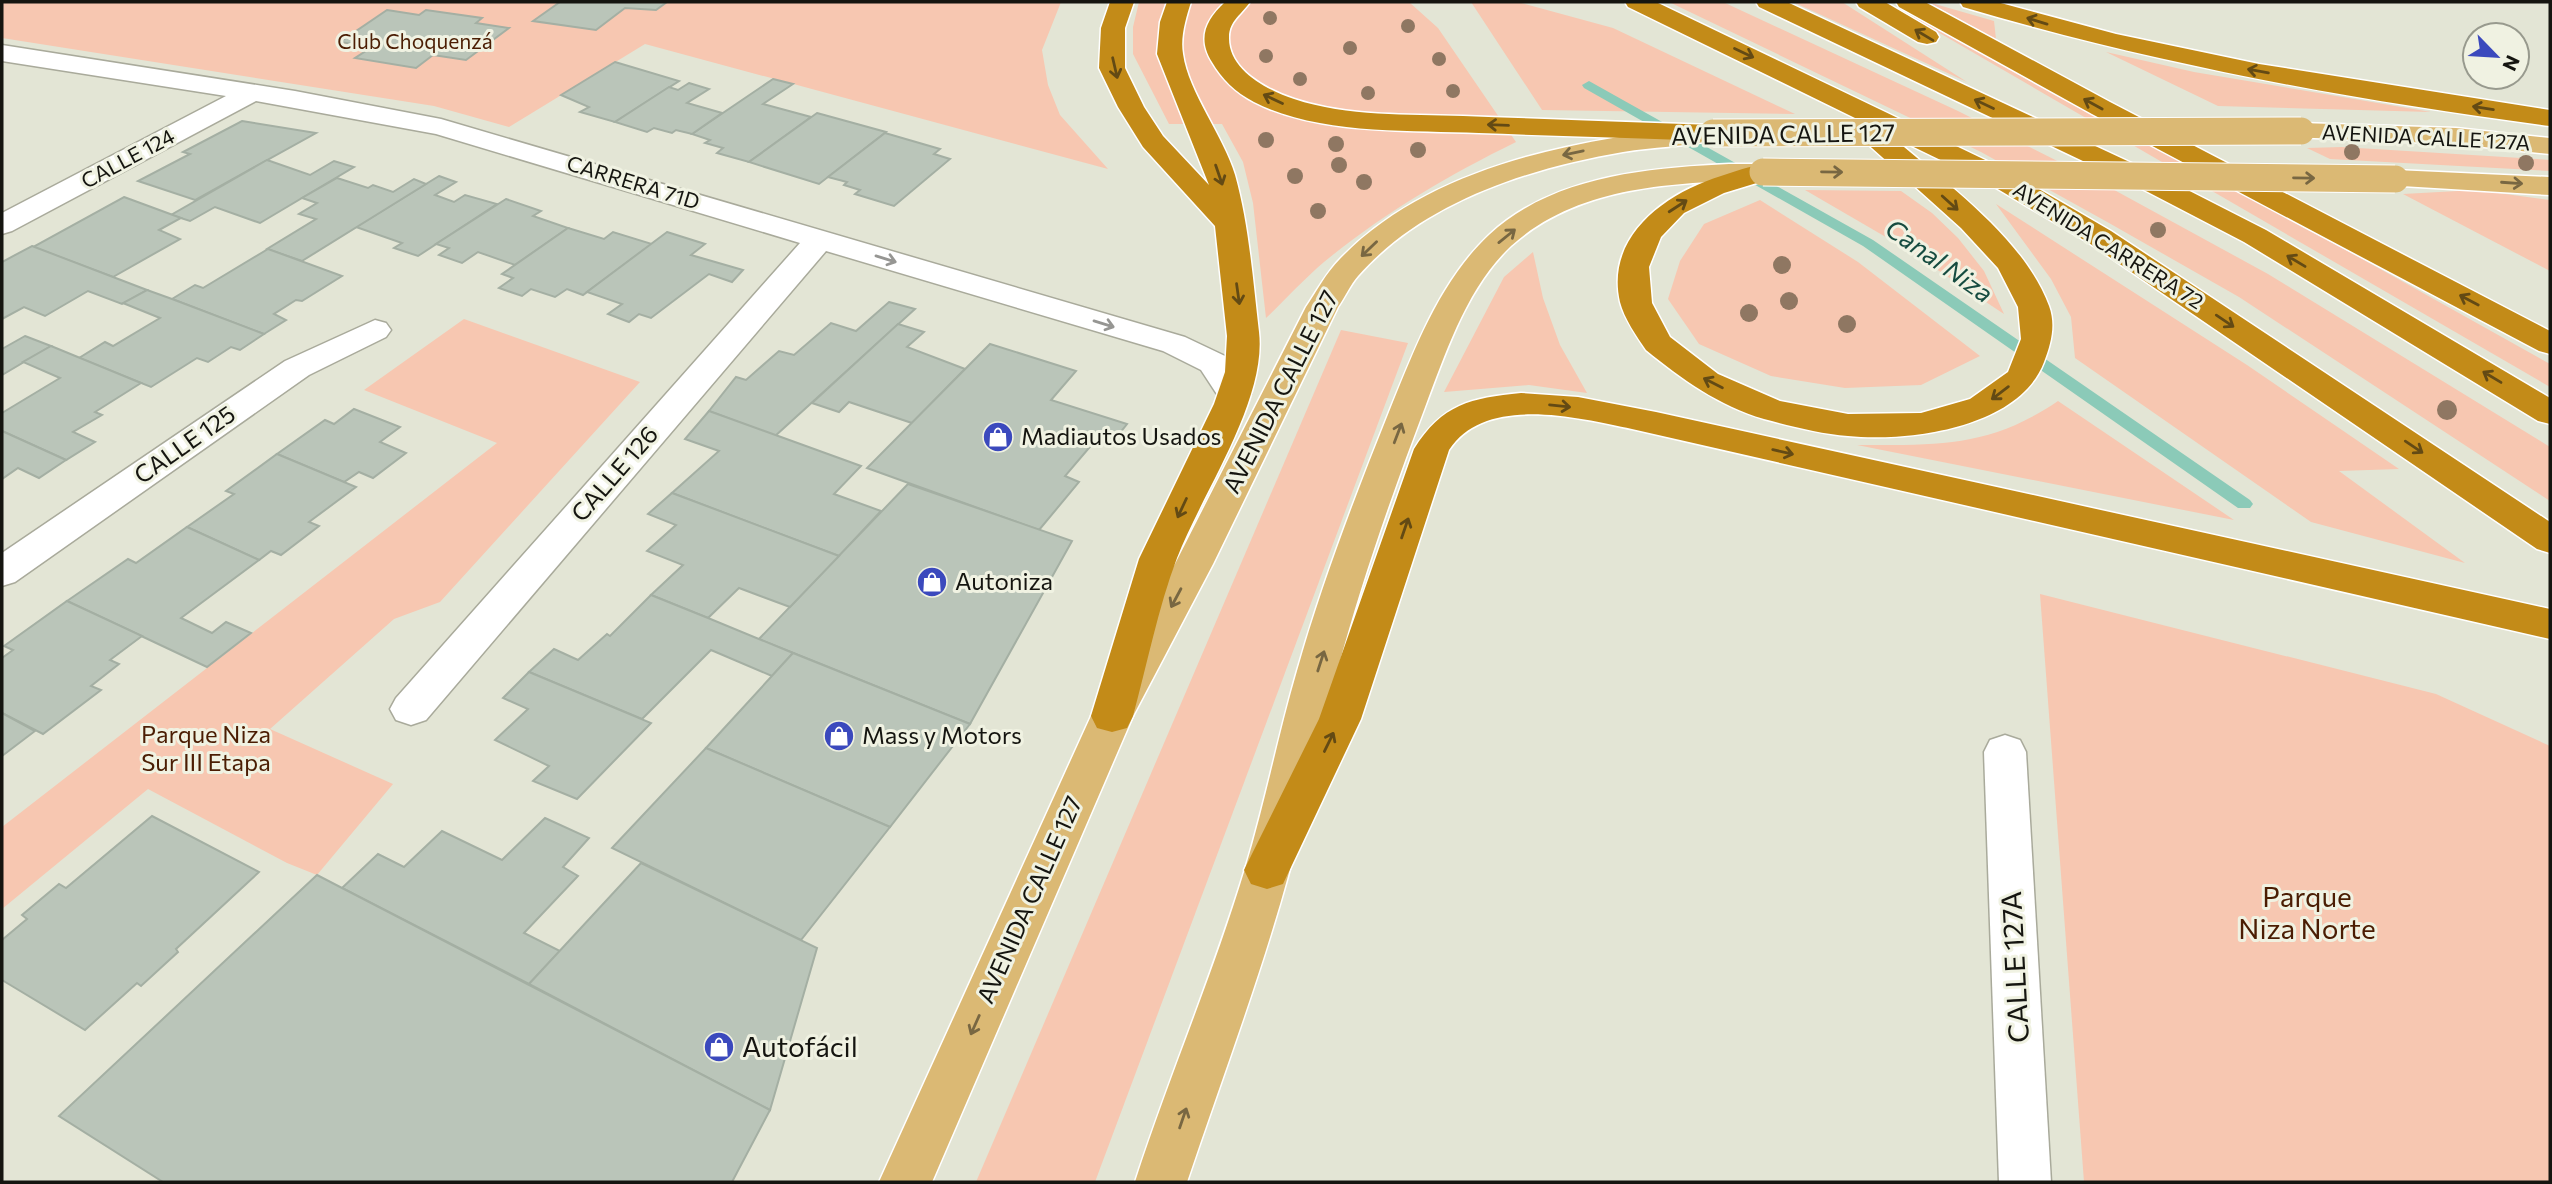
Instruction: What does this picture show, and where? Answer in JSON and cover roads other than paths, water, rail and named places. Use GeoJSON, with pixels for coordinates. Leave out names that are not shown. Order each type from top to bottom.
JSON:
{"type":"FeatureCollection","features":[{"type":"Feature","properties":{"kind":"highway"},"geometry":{"type":"LineString","coordinates":[[1122,2],[1113,28],[1112,68],[1131,107],[1153,141],[1230,226]]}},
{"type":"Feature","properties":{"kind":"highway"},"geometry":{"type":"LineString","coordinates":[[1112,716],[1158,559],[1242,372],[1243,336],[1230,226],[1220,172],[1182,88],[1170,54],[1172,22],[1179,2]]}},
{"type":"Feature","properties":{"kind":"highway"},"geometry":{"type":"LineString","coordinates":[[1238,2],[1219,23],[1216,45],[1224,63],[1249,88],[1281,103],[1321,115],[1369,121],[1713,133]]}},
{"type":"Feature","properties":{"kind":"highway"},"geometry":{"type":"LineString","coordinates":[[1768,2],[2158,186],[2255,236]]}},
{"type":"Feature","properties":{"kind":"highway"},"geometry":{"type":"LineString","coordinates":[[1868,2],[2550,413]]}},
{"type":"Feature","properties":{"kind":"highway"},"geometry":{"type":"LineString","coordinates":[[1908,2],[2101,108],[2550,344]]}},
{"type":"Feature","properties":{"kind":"highway"},"geometry":{"type":"LineString","coordinates":[[1972,2],[2058,28],[2184,58],[2550,118]]}},
{"type":"Feature","properties":{"kind":"highway","name":"AVENIDA CARRERA 72"},"geometry":{"type":"LineString","coordinates":[[1626,3],[1682,23],[1996,176],[2099,237],[2550,540]]}},
{"type":"Feature","properties":{"kind":"highway"},"geometry":{"type":"LineString","coordinates":[[1763,172],[1714,187],[1675,207],[1647,234],[1634,267],[1636,303],[1657,343],[1706,381],[1772,410],[1848,425],[1921,424],[1982,407],[2022,377],[2037,339],[2034,307],[2011,264],[1971,222],[1826,92]]}},
{"type":"Feature","properties":{"kind":"highway"},"geometry":{"type":"LineString","coordinates":[[1267,870],[1340,719],[1432,449],[1446,428],[1466,416],[1501,406],[1540,404],[1587,409],[1656,423],[2550,624]]}},
{"type":"Feature","properties":{"kind":"main road","name":"AVENIDA CALLE 127"},"geometry":{"type":"LineString","coordinates":[[905,1182],[1112,716],[1194,564],[1322,307],[1343,274],[1381,237],[1427,206],[1489,178],[1525,165],[1637,140],[1713,133],[2301,131]]}},
{"type":"Feature","properties":{"kind":"main road","name":"AVENIDA CALLE 127A"},"geometry":{"type":"LineString","coordinates":[[2301,131],[2428,134],[2550,146]]}},
{"type":"Feature","properties":{"kind":"main road","name":"AVENIDA CALLE 127"},"geometry":{"type":"LineString","coordinates":[[1161,1182],[1267,870],[1307,705],[1373,496],[1420,376],[1441,331],[1478,265],[1500,241],[1526,221],[1557,204],[1593,190],[1673,175],[1763,172],[2395,179]]}},
{"type":"Feature","properties":{"kind":"main road","name":"AVENIDA CALLE 127A"},"geometry":{"type":"LineString","coordinates":[[2395,179],[2550,186]]}},
{"type":"Feature","properties":{"kind":"street","name":"CARRERA 71D"},"geometry":{"type":"LineString","coordinates":[[2,53],[253,92],[377,114],[479,136],[1174,344],[1213,363],[1224,375],[1234,394]]}},
{"type":"Feature","properties":{"kind":"street","name":"CALLE 124"},"geometry":{"type":"LineString","coordinates":[[2,225],[253,92]]}},
{"type":"Feature","properties":{"kind":"street","name":"CALLE 126"},"geometry":{"type":"LineString","coordinates":[[411,709],[820,239]]}},
{"type":"Feature","properties":{"kind":"street","name":"CALLE 125"},"geometry":{"type":"LineString","coordinates":[[2,572],[297,368],[375,330]]}},
{"type":"Feature","properties":{"kind":"street","name":"CALLE 127A"},"geometry":{"type":"LineString","coordinates":[[2005,752],[2025,1182]]}},
{"type":"Feature","properties":{"kind":"waterway","name":"Canal Niza"},"geometry":{"type":"LineString","coordinates":[[1589,85],[1868,243],[2244,504]]}},
{"type":"Feature","properties":{"kind":"place","name":"Madiautos Usados"},"geometry":{"type":"Point","coordinates":[998,437]}},
{"type":"Feature","properties":{"kind":"place","name":"Autoniza"},"geometry":{"type":"Point","coordinates":[932,582]}},
{"type":"Feature","properties":{"kind":"place","name":"Mass y Motors"},"geometry":{"type":"Point","coordinates":[839,736]}},
{"type":"Feature","properties":{"kind":"place","name":"Autofácil"},"geometry":{"type":"Point","coordinates":[719,1047]}},
{"type":"Feature","properties":{"kind":"park label","name":"Club Choquenzá"},"geometry":{"type":"Point","coordinates":[415,42]}},
{"type":"Feature","properties":{"kind":"park label","name":"Parque Niza Sur III Etapa"},"geometry":{"type":"Point","coordinates":[206,749]}},
{"type":"Feature","properties":{"kind":"park label","name":"Parque Niza Norte"},"geometry":{"type":"Point","coordinates":[2307,913]}}]}
